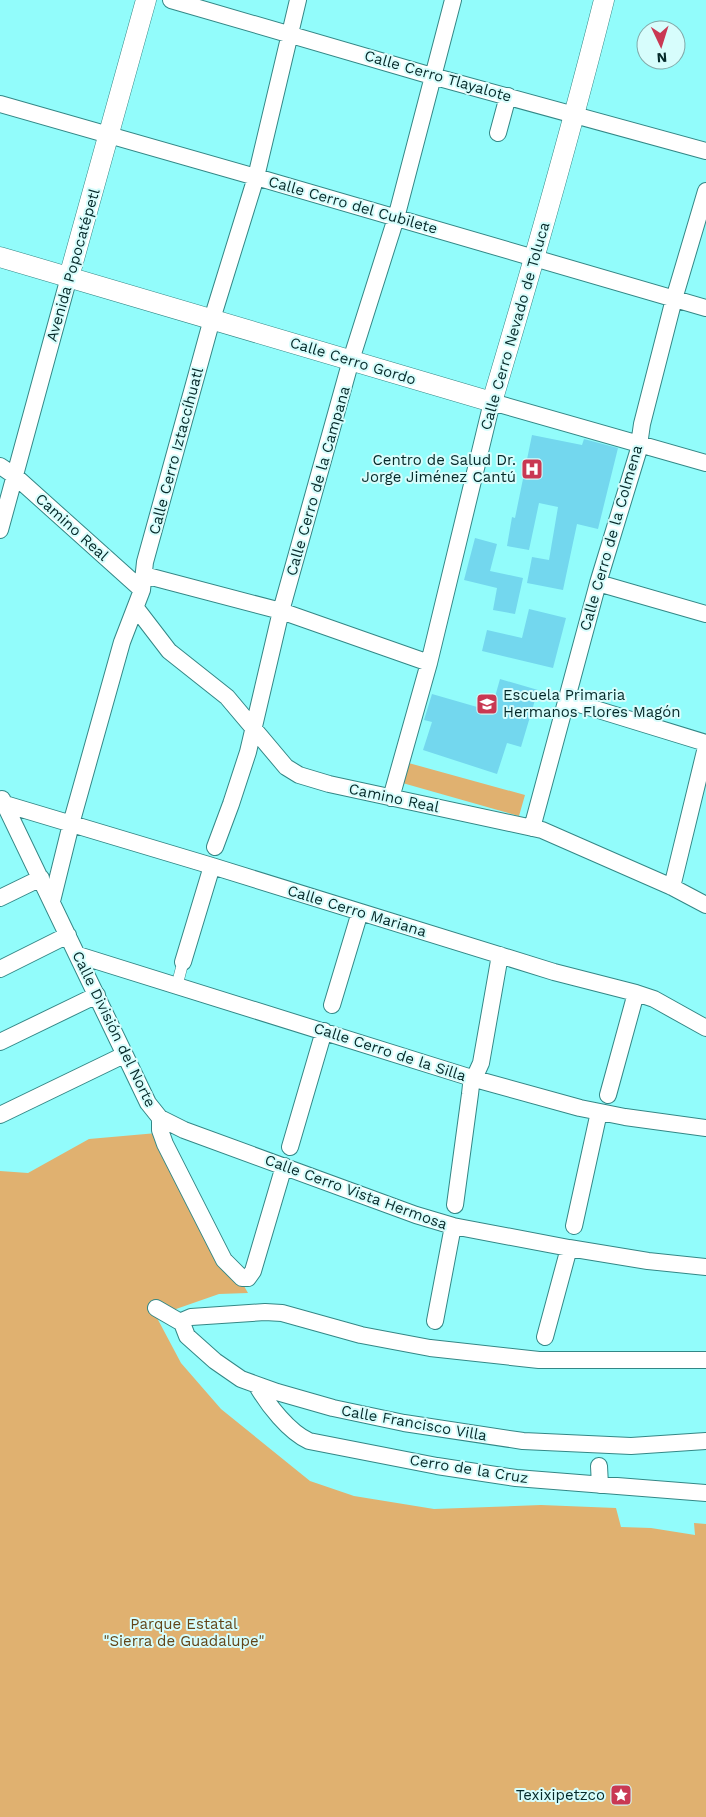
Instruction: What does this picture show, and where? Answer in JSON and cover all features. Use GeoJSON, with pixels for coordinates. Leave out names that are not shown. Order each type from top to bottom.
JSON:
{"type":"FeatureCollection","features":[{"type":"Feature","properties":{"kind":"street","name":"Avenida Popocatépetl"},"geometry":{"type":"LineString","coordinates":[[0,530],[146,0]]}},
{"type":"Feature","properties":{"kind":"street","name":"Calle Cerro Tlayalote"},"geometry":{"type":"LineString","coordinates":[[171,0],[432,76],[706,151]]}},
{"type":"Feature","properties":{"kind":"street","name":"Calle Cerro Iztaccíhuatl"},"geometry":{"type":"LineString","coordinates":[[52,901],[71,824],[122,642],[136,608],[143,582],[145,562],[212,319],[256,177],[298,0]]}},
{"type":"Feature","properties":{"kind":"street","name":"Calle Cerro de la Campana"},"geometry":{"type":"LineString","coordinates":[[215,846],[232,804],[254,728],[282,611],[351,360],[396,218],[453,0]]}},
{"type":"Feature","properties":{"kind":"street","name":"Calle Cerro Nevado de Toluca"},"geometry":{"type":"LineString","coordinates":[[392,798],[429,663],[492,402],[576,114],[604,0]]}},
{"type":"Feature","properties":{"kind":"street"},"geometry":{"type":"LineString","coordinates":[[498,133],[508,96]]}},
{"type":"Feature","properties":{"kind":"street","name":"Calle Cerro del Cubilete"},"geometry":{"type":"LineString","coordinates":[[0,104],[706,308]]}},
{"type":"Feature","properties":{"kind":"street","name":"Calle Cerro de la Colmena"},"geometry":{"type":"LineString","coordinates":[[532,828],[598,583],[637,457],[642,424],[674,299],[706,191]]}},
{"type":"Feature","properties":{"kind":"street","name":"Calle Cerro Gordo"},"geometry":{"type":"LineString","coordinates":[[0,257],[706,463]]}},
{"type":"Feature","properties":{"kind":"street","name":"Camino Real"},"geometry":{"type":"LineString","coordinates":[[0,466],[15,476],[143,582]]}},
{"type":"Feature","properties":{"kind":"street"},"geometry":{"type":"LineString","coordinates":[[143,582],[282,611],[429,663]]}},
{"type":"Feature","properties":{"kind":"street"},"geometry":{"type":"LineString","coordinates":[[598,583],[706,614]]}},
{"type":"Feature","properties":{"kind":"street","name":"Camino Real"},"geometry":{"type":"LineString","coordinates":[[136,608],[169,651],[227,698],[286,767],[299,775],[329,784],[532,828],[556,836],[672,887],[706,905]]}},
{"type":"Feature","properties":{"kind":"street"},"geometry":{"type":"LineString","coordinates":[[566,700],[706,745],[672,887]]}},
{"type":"Feature","properties":{"kind":"street","name":"Calle Cerro Mariana"},"geometry":{"type":"LineString","coordinates":[[2,800],[71,824],[554,972],[636,993],[654,999],[706,1028]]}},
{"type":"Feature","properties":{"kind":"street","name":"Calle División del Norte"},"geometry":{"type":"LineString","coordinates":[[2,800],[78,955],[124,1055],[148,1103],[160,1118],[160,1130],[165,1144],[224,1260],[242,1278],[248,1278],[253,1272],[284,1166]]}},
{"type":"Feature","properties":{"kind":"street"},"geometry":{"type":"LineString","coordinates":[[177,985],[212,866]]}},
{"type":"Feature","properties":{"kind":"street"},"geometry":{"type":"LineString","coordinates":[[0,898],[41,878]]}},
{"type":"Feature","properties":{"kind":"street"},"geometry":{"type":"LineString","coordinates":[[332,1005],[360,912]]}},
{"type":"Feature","properties":{"kind":"street"},"geometry":{"type":"LineString","coordinates":[[0,969],[68,935]]}},
{"type":"Feature","properties":{"kind":"street","name":"Calle Cerro de la Silla"},"geometry":{"type":"LineString","coordinates":[[78,955],[475,1079],[600,1112],[706,1128]]}},
{"type":"Feature","properties":{"kind":"street"},"geometry":{"type":"LineString","coordinates":[[455,1205],[471,1085],[480,1063],[500,955]]}},
{"type":"Feature","properties":{"kind":"street"},"geometry":{"type":"LineString","coordinates":[[574,1226],[600,1112],[608,1095],[636,993]]}},
{"type":"Feature","properties":{"kind":"street"},"geometry":{"type":"LineString","coordinates":[[0,1042],[97,996]]}},
{"type":"Feature","properties":{"kind":"street"},"geometry":{"type":"LineString","coordinates":[[290,1147],[324,1031]]}},
{"type":"Feature","properties":{"kind":"street"},"geometry":{"type":"LineString","coordinates":[[0,1115],[124,1055]]}},
{"type":"Feature","properties":{"kind":"street","name":"Calle Cerro Vista Hermosa"},"geometry":{"type":"LineString","coordinates":[[160,1118],[184,1130],[416,1215],[453,1226],[648,1261],[706,1267]]}},
{"type":"Feature","properties":{"kind":"street"},"geometry":{"type":"LineString","coordinates":[[435,1321],[453,1226]]}},
{"type":"Feature","properties":{"kind":"street"},"geometry":{"type":"LineString","coordinates":[[545,1337],[569,1248]]}},
{"type":"Feature","properties":{"kind":"street","name":"Calle Francisco Villa"},"geometry":{"type":"LineString","coordinates":[[156,1308],[182,1323],[187,1336],[215,1361],[241,1379],[257,1386],[333,1408],[404,1423],[523,1441],[631,1446],[706,1441]]}},
{"type":"Feature","properties":{"kind":"street"},"geometry":{"type":"LineString","coordinates":[[182,1323],[191,1317],[265,1312],[282,1313],[360,1335],[449,1352],[566,1361],[706,1360]]}},
{"type":"Feature","properties":{"kind":"street","name":"Cerro de la Cruz"},"geometry":{"type":"LineString","coordinates":[[257,1386],[267,1402],[300,1437],[309,1441],[383,1449],[437,1466],[516,1478],[706,1493]]}},
{"type":"Feature","properties":{"kind":"street"},"geometry":{"type":"LineString","coordinates":[[599,1466],[600,1485]]}},
{"type":"Feature","properties":{"kind":"green space"},"geometry":{"type":"Polygon","coordinates":[[[405,762],[525,795],[519,816],[399,782],[405,762]]]}},
{"type":"Feature","properties":{"kind":"green space","name":"Parque Estatal \"Sierra de Guadalupe\""},"geometry":{"type":"Polygon","coordinates":[[[157,1133],[248,1293],[219,1294],[156,1316],[181,1363],[221,1409],[310,1481],[354,1496],[434,1509],[541,1505],[616,1508],[621,1527],[651,1528],[695,1535],[694,1523],[706,1524],[706,1817],[0,1817],[0,1171],[28,1173],[89,1139],[157,1133]]]}},
{"type":"Feature","properties":{"kind":"building"},"geometry":{"type":"Polygon","coordinates":[[[532,435],[582,445],[584,439],[618,448],[598,529],[577,524],[563,590],[527,583],[532,557],[549,560],[558,507],[539,503],[529,550],[507,546],[512,517],[515,518],[532,435]]]}},
{"type":"Feature","properties":{"kind":"building"},"geometry":{"type":"Polygon","coordinates":[[[475,538],[497,544],[490,571],[523,578],[515,614],[493,610],[497,588],[464,580],[475,538]]]}},
{"type":"Feature","properties":{"kind":"building"},"geometry":{"type":"Polygon","coordinates":[[[529,609],[566,618],[553,668],[482,651],[487,630],[522,638],[529,609]]]}},
{"type":"Feature","properties":{"kind":"building"},"geometry":{"type":"Polygon","coordinates":[[[500,679],[538,690],[521,747],[507,743],[497,774],[423,750],[432,722],[424,720],[432,694],[491,711],[500,679]]]}},
{"type":"Feature","properties":{"kind":"place","name":"Centro de Salud Dr. Jorge Jiménez Cantú"},"geometry":{"type":"Point","coordinates":[532,469]}},
{"type":"Feature","properties":{"kind":"place","name":"Escuela Primaria Hermanos Flores Magón"},"geometry":{"type":"Point","coordinates":[487,704]}},
{"type":"Feature","properties":{"kind":"place","name":"Texixipetzco"},"geometry":{"type":"Point","coordinates":[621,1795]}}]}
